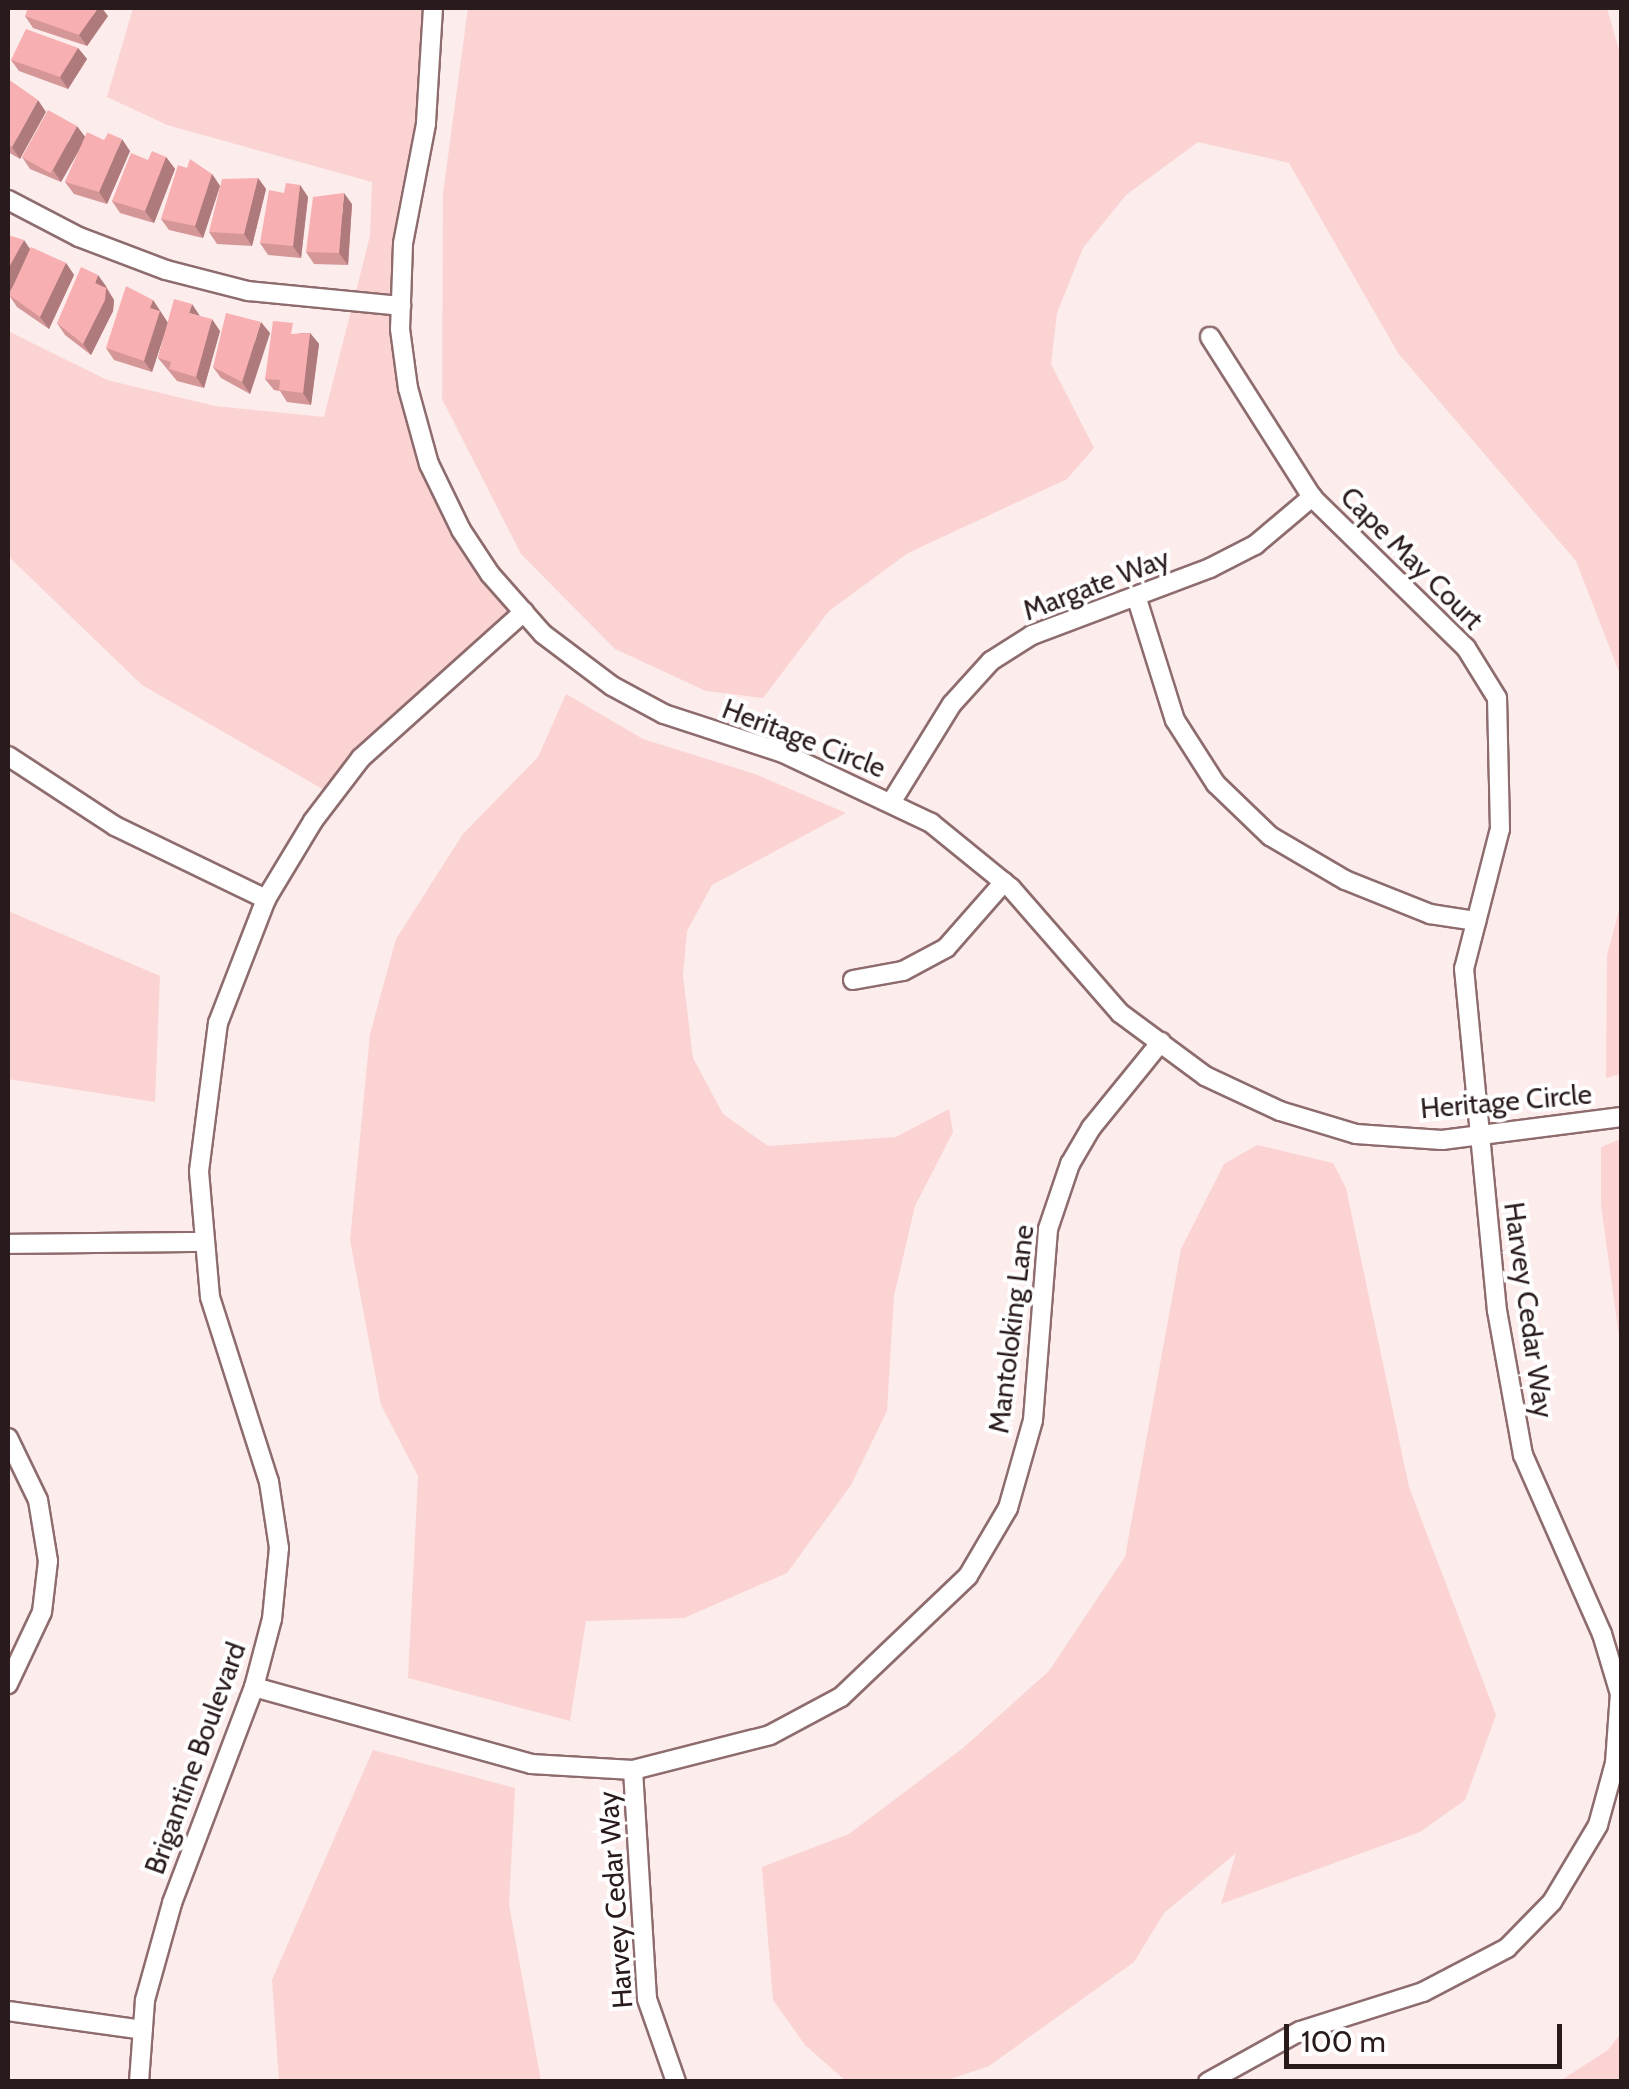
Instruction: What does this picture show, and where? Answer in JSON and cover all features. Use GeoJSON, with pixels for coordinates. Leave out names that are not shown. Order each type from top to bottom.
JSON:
{"type":"FeatureCollection","features":[{"type":"Feature","properties":{"kind":"street","name":"Heritage Circle"},"geometry":{"type":"LineString","coordinates":[[432,8],[426,124],[404,244],[401,306],[408,388],[429,464],[462,530],[524,612],[566,654],[664,714],[783,753],[932,823],[1004,882],[1120,1012],[1205,1076],[1265,1104],[1356,1134],[1481,1136],[1622,1117]]}},
{"type":"Feature","properties":{"kind":"street"},"geometry":{"type":"LineString","coordinates":[[8,200],[78,237],[166,270],[248,292],[401,306]]}},
{"type":"Feature","properties":{"kind":"street","name":"Cape May Court"},"geometry":{"type":"LineString","coordinates":[[1210,337],[1312,497],[1466,648],[1496,698],[1500,829],[1464,968],[1481,1136]]}},
{"type":"Feature","properties":{"kind":"street","name":"Margate Way"},"geometry":{"type":"LineString","coordinates":[[892,801],[952,704],[991,661],[1032,635],[1137,600],[1255,544],[1312,497]]}},
{"type":"Feature","properties":{"kind":"street"},"geometry":{"type":"LineString","coordinates":[[1137,600],[1175,720],[1216,784],[1270,836],[1344,880],[1430,914],[1476,921]]}},
{"type":"Feature","properties":{"kind":"street","name":"Brigantine Boulevard"},"geometry":{"type":"LineString","coordinates":[[139,2082],[143,2030],[172,1904],[254,1687],[272,1619],[278,1548],[269,1482],[210,1297],[200,1156],[218,1023],[266,899],[312,821],[361,758],[524,612]]}},
{"type":"Feature","properties":{"kind":"street"},"geometry":{"type":"LineString","coordinates":[[8,756],[114,826],[266,899]]}},
{"type":"Feature","properties":{"kind":"street"},"geometry":{"type":"LineString","coordinates":[[853,980],[903,970],[946,948],[1004,882]]}},
{"type":"Feature","properties":{"kind":"street","name":"Mantoloking Lane"},"geometry":{"type":"LineString","coordinates":[[254,1687],[531,1764],[633,1770],[770,1735],[841,1697],[968,1576],[1008,1508],[1033,1420],[1048,1229],[1070,1164],[1090,1128],[1161,1042]]}},
{"type":"Feature","properties":{"kind":"street","name":"Harvey Cedar Way"},"geometry":{"type":"LineString","coordinates":[[1208,2082],[1300,2031],[1423,1992],[1507,1948],[1552,1902],[1598,1825],[1618,1764],[1620,1694],[1602,1634],[1523,1454],[1506,1385],[1481,1136]]}},
{"type":"Feature","properties":{"kind":"street"},"geometry":{"type":"LineString","coordinates":[[8,1244],[205,1242]]}},
{"type":"Feature","properties":{"kind":"street"},"geometry":{"type":"LineString","coordinates":[[8,1438],[38,1500],[48,1561],[42,1612],[8,1684]]}},
{"type":"Feature","properties":{"kind":"street","name":"Harvey Cedar Way"},"geometry":{"type":"LineString","coordinates":[[633,1770],[648,1999],[676,2082]]}},
{"type":"Feature","properties":{"kind":"street"},"geometry":{"type":"LineString","coordinates":[[8,2012],[143,2030]]}},
{"type":"Feature","properties":{"kind":"shaded area"},"geometry":{"type":"Polygon","coordinates":[[[133,8],[433,8],[403,244],[408,388],[461,530],[524,612],[333,795],[142,685],[8,556],[8,331],[107,380],[215,406],[324,417],[370,236],[372,182],[167,125],[107,97],[133,8]]]}},
{"type":"Feature","properties":{"kind":"shaded area"},"geometry":{"type":"Polygon","coordinates":[[[468,8],[1607,8],[1622,61],[1621,677],[1576,561],[1398,353],[1289,163],[1198,142],[1126,195],[1083,248],[1057,313],[1051,364],[1094,448],[1067,479],[908,553],[829,611],[763,698],[706,691],[615,649],[521,554],[442,399],[443,193],[468,8]]]}},
{"type":"Feature","properties":{"kind":"shaded area"},"geometry":{"type":"Polygon","coordinates":[[[566,694],[643,739],[755,774],[846,813],[712,885],[687,931],[683,976],[693,1058],[723,1114],[768,1146],[896,1137],[949,1109],[953,1132],[915,1206],[894,1296],[887,1411],[851,1485],[787,1573],[684,1618],[586,1621],[570,1721],[408,1678],[418,1476],[381,1405],[350,1240],[370,1034],[396,939],[463,834],[538,757],[566,694]]]}},
{"type":"Feature","properties":{"kind":"shaded area"},"geometry":{"type":"Polygon","coordinates":[[[1621,903],[1621,1074],[1606,1078],[1607,955],[1621,903]]]}},
{"type":"Feature","properties":{"kind":"shaded area"},"geometry":{"type":"Polygon","coordinates":[[[8,911],[160,976],[155,1102],[8,1079],[8,911]]]}},
{"type":"Feature","properties":{"kind":"shaded area"},"geometry":{"type":"Polygon","coordinates":[[[1621,1139],[1621,1351],[1601,1205],[1601,1147],[1621,1139]]]}},
{"type":"Feature","properties":{"kind":"shaded area"},"geometry":{"type":"Polygon","coordinates":[[[1257,1145],[1333,1163],[1346,1188],[1409,1487],[1496,1715],[1465,1800],[1420,1832],[1221,1904],[1236,1853],[1164,1913],[1134,1962],[989,2066],[945,2081],[846,2081],[805,2045],[773,2000],[762,1867],[849,1834],[963,1748],[1049,1671],[1125,1557],[1181,1249],[1224,1164],[1257,1145]]]}},
{"type":"Feature","properties":{"kind":"shaded area"},"geometry":{"type":"Polygon","coordinates":[[[373,1750],[515,1788],[509,1905],[541,2081],[279,2081],[272,1980],[373,1750]]]}},
{"type":"Feature","properties":{"kind":"shaded area"},"geometry":{"type":"Polygon","coordinates":[[[1621,2033],[1621,2081],[1560,2081],[1608,2050],[1621,2033]]]}},
{"type":"Feature","properties":{"kind":"building"},"geometry":{"type":"Polygon","coordinates":[[[28,8],[98,8],[79,35],[25,16],[28,8]]]}},
{"type":"Feature","properties":{"kind":"building"},"geometry":{"type":"Polygon","coordinates":[[[26,29],[78,48],[60,77],[11,60],[26,29]]]}},
{"type":"Feature","properties":{"kind":"building"},"geometry":{"type":"Polygon","coordinates":[[[8,79],[38,100],[12,147],[8,145],[8,79]]]}},
{"type":"Feature","properties":{"kind":"building"},"geometry":{"type":"Polygon","coordinates":[[[48,110],[77,126],[51,173],[22,157],[48,110]]]}},
{"type":"Feature","properties":{"kind":"building"},"geometry":{"type":"Polygon","coordinates":[[[87,132],[104,140],[108,133],[122,139],[99,192],[65,182],[87,132]]]}},
{"type":"Feature","properties":{"kind":"building"},"geometry":{"type":"Polygon","coordinates":[[[152,151],[166,157],[145,211],[112,201],[131,153],[148,160],[152,151]]]}},
{"type":"Feature","properties":{"kind":"building"},"geometry":{"type":"Polygon","coordinates":[[[190,159],[212,174],[195,226],[161,219],[178,165],[187,168],[190,159]]]}},
{"type":"Feature","properties":{"kind":"building"},"geometry":{"type":"Polygon","coordinates":[[[258,178],[244,234],[209,232],[222,179],[258,178]]]}},
{"type":"Feature","properties":{"kind":"building"},"geometry":{"type":"Polygon","coordinates":[[[286,183],[300,185],[293,246],[260,243],[269,190],[284,193],[286,183]]]}},
{"type":"Feature","properties":{"kind":"building"},"geometry":{"type":"Polygon","coordinates":[[[344,193],[339,253],[306,252],[313,197],[344,193]]]}},
{"type":"Feature","properties":{"kind":"building"},"geometry":{"type":"Polygon","coordinates":[[[8,235],[24,240],[8,269],[8,235]]]}},
{"type":"Feature","properties":{"kind":"building"},"geometry":{"type":"Polygon","coordinates":[[[31,247],[66,263],[40,317],[9,295],[31,247]]]}},
{"type":"Feature","properties":{"kind":"building"},"geometry":{"type":"Polygon","coordinates":[[[81,267],[98,275],[95,283],[106,288],[105,300],[83,344],[57,323],[81,267]]]}},
{"type":"Feature","properties":{"kind":"building"},"geometry":{"type":"Polygon","coordinates":[[[126,286],[153,300],[150,308],[160,311],[144,361],[106,348],[126,286]]]}},
{"type":"Feature","properties":{"kind":"building"},"geometry":{"type":"Polygon","coordinates":[[[174,299],[192,304],[189,313],[212,319],[196,377],[169,369],[171,362],[158,358],[174,299]]]}},
{"type":"Feature","properties":{"kind":"building"},"geometry":{"type":"Polygon","coordinates":[[[226,313],[261,322],[242,382],[213,367],[226,313]]]}},
{"type":"Feature","properties":{"kind":"building"},"geometry":{"type":"Polygon","coordinates":[[[273,321],[293,323],[291,334],[310,333],[303,393],[279,390],[280,380],[265,379],[273,321]]]}}]}
